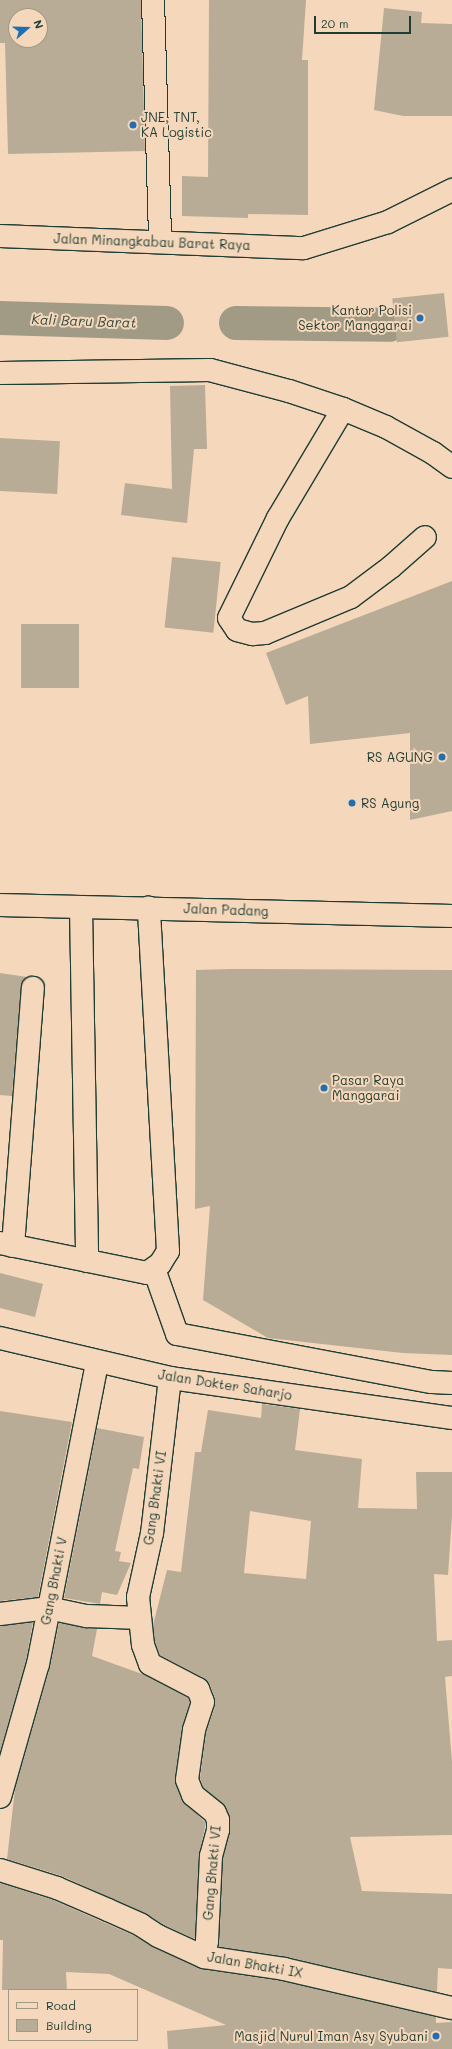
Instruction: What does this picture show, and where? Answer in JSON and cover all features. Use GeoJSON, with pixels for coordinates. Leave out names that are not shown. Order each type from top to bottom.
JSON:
{"type":"FeatureCollection","features":[{"type":"Feature","properties":{"kind":"street"},"geometry":{"type":"LineString","coordinates":[[153,0],[160,242]]}},
{"type":"Feature","properties":{"kind":"street","name":"Jalan Minangkabau Barat Raya"},"geometry":{"type":"LineString","coordinates":[[0,236],[304,248],[388,222],[452,190]]}},
{"type":"Feature","properties":{"kind":"street"},"geometry":{"type":"LineString","coordinates":[[0,373],[210,370],[289,391],[343,409],[386,427],[433,453],[452,467]]}},
{"type":"Feature","properties":{"kind":"street"},"geometry":{"type":"LineString","coordinates":[[343,409],[278,518],[229,618],[237,630],[252,634],[265,633],[351,597],[391,567],[425,537]]}},
{"type":"Feature","properties":{"kind":"street","name":"Jalan Padang"},"geometry":{"type":"LineString","coordinates":[[0,905],[452,916]]}},
{"type":"Feature","properties":{"kind":"street"},"geometry":{"type":"LineString","coordinates":[[81,906],[87,1261]]}},
{"type":"Feature","properties":{"kind":"street"},"geometry":{"type":"LineString","coordinates":[[33,988],[6,1245],[146,1273],[160,1264],[168,1251],[148,908]]}},
{"type":"Feature","properties":{"kind":"street"},"geometry":{"type":"LineString","coordinates":[[154,1269],[177,1334],[432,1382],[452,1383]]}},
{"type":"Feature","properties":{"kind":"street","name":"Jalan Dokter Saharjo"},"geometry":{"type":"LineString","coordinates":[[0,1338],[170,1378],[452,1418]]}},
{"type":"Feature","properties":{"kind":"street","name":"Gang Bhakti V"},"geometry":{"type":"LineString","coordinates":[[0,1797],[38,1664],[97,1362]]}},
{"type":"Feature","properties":{"kind":"street","name":"Gang Bhakti VI"},"geometry":{"type":"LineString","coordinates":[[170,1378],[152,1533],[138,1597],[143,1645],[150,1664],[198,1689],[204,1702],[194,1730],[187,1780],[193,1795],[215,1814],[218,1820],[218,1830],[211,1856],[207,1941],[204,1957]]}},
{"type":"Feature","properties":{"kind":"street"},"geometry":{"type":"LineString","coordinates":[[0,1614],[48,1608],[87,1616],[140,1618]]}},
{"type":"Feature","properties":{"kind":"street","name":"Jalan Bhakti IX"},"geometry":{"type":"LineString","coordinates":[[0,1870],[56,1888],[108,1910],[141,1925],[158,1936],[204,1957],[284,1969],[452,2008]]}},
{"type":"Feature","properties":{"kind":"building"},"geometry":{"type":"Polygon","coordinates":[[[0,0],[141,0],[145,151],[8,154],[5,43],[0,43],[0,0]]]}},
{"type":"Feature","properties":{"kind":"building"},"geometry":{"type":"Polygon","coordinates":[[[209,0],[306,0],[302,60],[308,60],[308,215],[248,214],[248,218],[182,216],[182,176],[208,177],[209,0]]]}},
{"type":"Feature","properties":{"kind":"building"},"geometry":{"type":"Polygon","coordinates":[[[384,8],[422,12],[421,23],[452,24],[452,116],[403,116],[374,110],[384,8]]]}},
{"type":"Feature","properties":{"kind":"building","name":"Kantor Polisi Sektor Manggarai"},"geometry":{"type":"Polygon","coordinates":[[[444,293],[449,337],[397,342],[392,298],[444,293]]]}},
{"type":"Feature","properties":{"kind":"building"},"geometry":{"type":"Polygon","coordinates":[[[205,385],[207,449],[194,449],[187,523],[121,515],[125,483],[172,489],[170,386],[205,385]]]}},
{"type":"Feature","properties":{"kind":"building"},"geometry":{"type":"Polygon","coordinates":[[[0,438],[60,441],[57,494],[0,491],[0,438]]]}},
{"type":"Feature","properties":{"kind":"building"},"geometry":{"type":"Polygon","coordinates":[[[172,557],[221,562],[213,633],[165,628],[172,557]]]}},
{"type":"Feature","properties":{"kind":"building"},"geometry":{"type":"Polygon","coordinates":[[[452,581],[452,811],[410,820],[410,733],[310,744],[308,696],[286,705],[266,653],[452,581]]]}},
{"type":"Feature","properties":{"kind":"building"},"geometry":{"type":"Polygon","coordinates":[[[21,624],[79,624],[79,688],[21,688],[21,624]]]}},
{"type":"Feature","properties":{"kind":"building","name":"Pasar Raya Manggarai"},"geometry":{"type":"Polygon","coordinates":[[[196,970],[452,970],[452,1355],[403,1353],[268,1338],[203,1300],[210,1206],[195,1209],[196,970]]]}},
{"type":"Feature","properties":{"kind":"building"},"geometry":{"type":"Polygon","coordinates":[[[0,973],[27,977],[23,981],[21,987],[12,1096],[0,1095],[0,973]]]}},
{"type":"Feature","properties":{"kind":"building"},"geometry":{"type":"Polygon","coordinates":[[[0,1273],[43,1284],[35,1317],[0,1308],[0,1273]]]}},
{"type":"Feature","properties":{"kind":"building"},"geometry":{"type":"Polygon","coordinates":[[[262,1404],[300,1409],[295,1450],[362,1459],[358,1508],[417,1509],[416,1472],[452,1472],[452,1516],[448,1575],[434,1574],[437,1641],[452,1640],[452,1676],[445,1677],[452,1762],[452,1835],[350,1837],[362,1891],[452,1894],[452,1969],[438,1968],[437,1992],[287,1957],[219,1947],[223,1858],[230,1833],[230,1820],[226,1808],[203,1787],[200,1778],[206,1733],[215,1706],[215,1698],[210,1685],[204,1678],[160,1655],[155,1642],[153,1625],[167,1570],[181,1572],[195,1452],[201,1452],[208,1410],[261,1418],[262,1404]],[[250,1511],[244,1573],[306,1579],[311,1521],[250,1511]]]}},
{"type":"Feature","properties":{"kind":"building"},"geometry":{"type":"Polygon","coordinates":[[[0,1411],[72,1422],[38,1597],[0,1601],[0,1411]]]}},
{"type":"Feature","properties":{"kind":"building"},"geometry":{"type":"Polygon","coordinates":[[[97,1428],[144,1437],[139,1469],[133,1468],[115,1551],[121,1552],[119,1561],[131,1563],[117,1595],[102,1592],[100,1604],[64,1598],[97,1428]]]}},
{"type":"Feature","properties":{"kind":"building"},"geometry":{"type":"Polygon","coordinates":[[[33,1622],[26,1661],[0,1752],[0,1626],[33,1622]]]}},
{"type":"Feature","properties":{"kind":"building"},"geometry":{"type":"Polygon","coordinates":[[[59,1623],[97,1629],[92,1656],[142,1673],[188,1698],[190,1702],[182,1728],[175,1779],[182,1800],[206,1823],[199,1855],[195,1939],[164,1925],[146,1914],[62,1876],[7,1859],[15,1789],[50,1667],[59,1623]]]}},
{"type":"Feature","properties":{"kind":"building"},"geometry":{"type":"Polygon","coordinates":[[[0,1883],[53,1900],[135,1936],[153,1947],[201,1969],[282,1981],[436,2017],[436,2023],[452,2022],[452,2049],[168,2049],[167,2031],[226,2025],[109,1974],[66,1972],[67,1989],[2,1990],[3,1940],[0,1940],[0,1883]]]}},
{"type":"Feature","properties":{"kind":"waterway","name":"Kali Baru Barat"},"geometry":{"type":"LineString","coordinates":[[0,318],[167,323]]}},
{"type":"Feature","properties":{"kind":"waterway","name":"Kali Baru Barat"},"geometry":{"type":"LineString","coordinates":[[236,323],[389,325]]}},
{"type":"Feature","properties":{"kind":"place","name":"JNE, TNT, KA Logistic"},"geometry":{"type":"Point","coordinates":[133,125]}},
{"type":"Feature","properties":{"kind":"place","name":"Kantor Polisi Sektor Manggarai"},"geometry":{"type":"Point","coordinates":[420,318]}},
{"type":"Feature","properties":{"kind":"place","name":"RS AGUNG"},"geometry":{"type":"Point","coordinates":[442,757]}},
{"type":"Feature","properties":{"kind":"place","name":"RS Agung"},"geometry":{"type":"Point","coordinates":[352,803]}},
{"type":"Feature","properties":{"kind":"place","name":"Pasar Raya Manggarai"},"geometry":{"type":"Point","coordinates":[324,1088]}},
{"type":"Feature","properties":{"kind":"place","name":"Masjid Nurul Iman Asy Syubani"},"geometry":{"type":"Point","coordinates":[436,2036]}}]}
